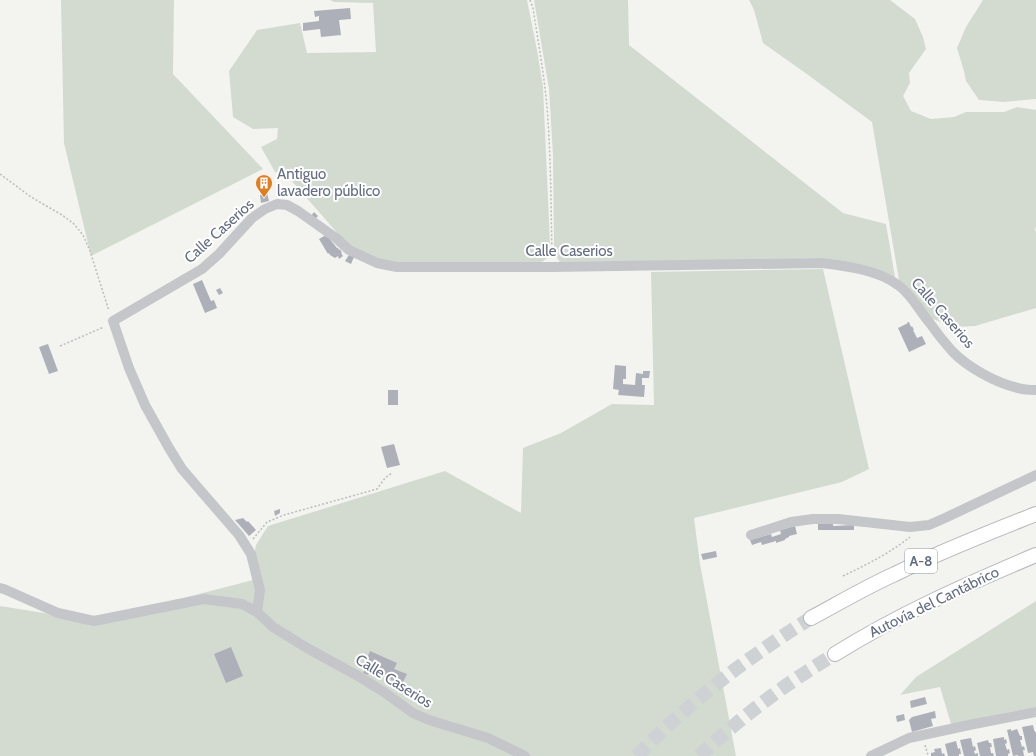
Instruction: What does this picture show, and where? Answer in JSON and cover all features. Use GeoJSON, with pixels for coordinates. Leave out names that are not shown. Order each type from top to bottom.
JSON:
{"type":"FeatureCollection","features":[{"type":"Feature","properties":{"kind":"highway","name":"A-8"},"geometry":{"type":"LineString","coordinates":[[811,618],[869,586],[935,555],[1036,514]]}},
{"type":"Feature","properties":{"kind":"highway","name":"Autovía del Cantábrico"},"geometry":{"type":"LineString","coordinates":[[835,654],[920,606],[1036,555]]}},
{"type":"Feature","properties":{"kind":"street","name":"Calle Caserios"},"geometry":{"type":"LineString","coordinates":[[113,321],[202,269],[219,254],[252,218],[265,209],[278,204],[287,205],[298,211],[336,238],[350,250],[377,263],[398,267],[552,267],[822,263],[848,266],[872,272],[899,285],[912,299],[952,351],[969,365],[1000,382],[1018,388],[1036,390]]}},
{"type":"Feature","properties":{"kind":"street"},"geometry":{"type":"LineString","coordinates":[[113,321],[129,368],[145,405],[169,448],[182,469],[239,535],[251,554],[260,590],[257,612]]}},
{"type":"Feature","properties":{"kind":"street"},"geometry":{"type":"LineString","coordinates":[[751,534],[797,521],[813,519],[838,519],[910,527],[923,526],[940,521],[1036,475]]}},
{"type":"Feature","properties":{"kind":"street","name":"Calle Caserios"},"geometry":{"type":"LineString","coordinates":[[0,588],[58,614],[94,621],[204,599],[242,604],[257,612],[273,627],[306,648],[358,676],[413,712],[429,720],[488,738],[525,756]]}},
{"type":"Feature","properties":{"kind":"street"},"geometry":{"type":"LineString","coordinates":[[871,756],[909,738],[969,725],[1035,715]]}},
{"type":"Feature","properties":{"kind":"path"},"geometry":{"type":"LineString","coordinates":[[530,0],[533,8],[543,69],[547,108],[550,145],[552,267]]}},
{"type":"Feature","properties":{"kind":"path"},"geometry":{"type":"LineString","coordinates":[[0,174],[31,197],[73,223],[83,235],[90,251],[113,321],[108,326],[60,346]]}},
{"type":"Feature","properties":{"kind":"path"},"geometry":{"type":"LineString","coordinates":[[246,546],[259,533],[267,522],[284,515],[377,489],[385,478],[392,473]]}},
{"type":"Feature","properties":{"kind":"path"},"geometry":{"type":"LineString","coordinates":[[843,576],[872,562],[899,546],[923,526]]}},
{"type":"Feature","properties":{"kind":"shaded area"},"geometry":{"type":"Polygon","coordinates":[[[61,0],[174,0],[173,74],[263,169],[91,256],[64,143],[61,0]]]}},
{"type":"Feature","properties":{"kind":"shaded area"},"geometry":{"type":"Polygon","coordinates":[[[330,0],[527,0],[543,87],[550,244],[548,256],[542,262],[533,264],[395,264],[368,256],[346,243],[284,172],[275,172],[261,147],[277,139],[278,128],[253,129],[233,117],[229,71],[257,30],[300,23],[307,53],[376,52],[373,3],[334,2],[330,0]]]}},
{"type":"Feature","properties":{"kind":"shaded area"},"geometry":{"type":"Polygon","coordinates":[[[534,0],[628,0],[629,45],[843,213],[886,224],[895,277],[853,264],[819,258],[733,261],[560,262],[554,249],[553,155],[549,89],[534,0]]]}},
{"type":"Feature","properties":{"kind":"shaded area"},"geometry":{"type":"Polygon","coordinates":[[[749,0],[890,0],[915,19],[923,37],[926,49],[909,73],[910,83],[903,96],[911,111],[931,119],[954,117],[966,112],[1004,112],[1017,107],[1036,110],[1036,308],[975,326],[955,327],[930,318],[899,280],[872,122],[763,43],[754,10],[749,0]]]}},
{"type":"Feature","properties":{"kind":"shaded area"},"geometry":{"type":"Polygon","coordinates":[[[983,0],[1036,0],[1036,99],[1003,102],[979,100],[966,81],[957,48],[966,27],[983,0]]]}},
{"type":"Feature","properties":{"kind":"shaded area"},"geometry":{"type":"Polygon","coordinates":[[[823,269],[869,469],[842,482],[694,518],[700,564],[736,756],[0,756],[0,606],[94,621],[261,578],[254,555],[256,545],[268,526],[445,471],[521,513],[523,448],[561,433],[612,404],[654,405],[651,272],[823,269]]]}},
{"type":"Feature","properties":{"kind":"shaded area"},"geometry":{"type":"Polygon","coordinates":[[[1036,601],[1036,707],[951,724],[940,687],[900,695],[916,677],[1036,601]]]}},
{"type":"Feature","properties":{"kind":"building"},"geometry":{"type":"Polygon","coordinates":[[[350,8],[351,19],[339,20],[341,35],[321,37],[320,29],[303,31],[303,23],[319,21],[319,16],[315,17],[314,11],[350,8]]]}},
{"type":"Feature","properties":{"kind":"building","name":"Antiguo lavadero público"},"geometry":{"type":"Polygon","coordinates":[[[267,193],[269,201],[261,203],[260,195],[267,193]]]}},
{"type":"Feature","properties":{"kind":"building"},"geometry":{"type":"Polygon","coordinates":[[[314,212],[318,216],[315,219],[311,216],[314,212]]]}},
{"type":"Feature","properties":{"kind":"building"},"geometry":{"type":"Polygon","coordinates":[[[324,236],[328,237],[339,250],[340,249],[343,256],[339,259],[338,256],[335,258],[329,253],[328,254],[319,239],[324,236]]]}},
{"type":"Feature","properties":{"kind":"building"},"geometry":{"type":"Polygon","coordinates":[[[349,255],[354,257],[351,264],[345,261],[349,255]]]}},
{"type":"Feature","properties":{"kind":"building"},"geometry":{"type":"Polygon","coordinates":[[[202,280],[211,301],[214,300],[217,308],[205,313],[193,284],[202,280]]]}},
{"type":"Feature","properties":{"kind":"building"},"geometry":{"type":"Polygon","coordinates":[[[220,288],[223,293],[219,295],[216,290],[220,288]]]}},
{"type":"Feature","properties":{"kind":"building"},"geometry":{"type":"Polygon","coordinates":[[[907,322],[909,322],[911,327],[912,326],[917,338],[922,336],[926,344],[909,352],[898,328],[908,323],[907,322]]]}},
{"type":"Feature","properties":{"kind":"building"},"geometry":{"type":"Polygon","coordinates":[[[48,344],[58,371],[49,374],[39,347],[48,344]]]}},
{"type":"Feature","properties":{"kind":"building"},"geometry":{"type":"Polygon","coordinates":[[[615,365],[626,366],[626,379],[623,379],[623,384],[635,385],[636,373],[643,374],[643,371],[650,371],[649,378],[642,378],[642,385],[645,385],[644,397],[618,395],[619,390],[613,389],[615,365]]]}},
{"type":"Feature","properties":{"kind":"building"},"geometry":{"type":"Polygon","coordinates":[[[388,390],[398,390],[398,405],[388,405],[388,390]]]}},
{"type":"Feature","properties":{"kind":"building"},"geometry":{"type":"Polygon","coordinates":[[[394,444],[400,465],[387,468],[381,447],[394,444]]]}},
{"type":"Feature","properties":{"kind":"building"},"geometry":{"type":"Polygon","coordinates":[[[280,509],[280,513],[275,516],[274,511],[280,509]]]}},
{"type":"Feature","properties":{"kind":"building"},"geometry":{"type":"Polygon","coordinates":[[[243,518],[256,530],[249,536],[235,520],[243,518]]]}},
{"type":"Feature","properties":{"kind":"building"},"geometry":{"type":"Polygon","coordinates":[[[818,523],[833,523],[833,526],[854,525],[854,530],[818,530],[818,523]]]}},
{"type":"Feature","properties":{"kind":"building"},"geometry":{"type":"Polygon","coordinates":[[[795,526],[797,534],[789,536],[785,540],[776,543],[776,541],[762,545],[761,542],[752,545],[750,540],[771,534],[772,537],[781,534],[780,530],[795,526]]]}},
{"type":"Feature","properties":{"kind":"building"},"geometry":{"type":"Polygon","coordinates":[[[716,551],[717,557],[703,560],[701,554],[716,551]]]}},
{"type":"Feature","properties":{"kind":"building"},"geometry":{"type":"Polygon","coordinates":[[[231,647],[243,676],[226,683],[214,654],[231,647]]]}},
{"type":"Feature","properties":{"kind":"building"},"geometry":{"type":"Polygon","coordinates":[[[370,651],[397,663],[394,669],[407,674],[402,684],[394,682],[390,679],[391,677],[371,668],[368,675],[363,673],[366,667],[364,665],[370,651]]]}},
{"type":"Feature","properties":{"kind":"building"},"geometry":{"type":"Polygon","coordinates":[[[925,697],[927,704],[911,708],[910,701],[925,697]]]}},
{"type":"Feature","properties":{"kind":"building"},"geometry":{"type":"Polygon","coordinates":[[[935,711],[936,718],[931,719],[933,726],[912,732],[909,720],[912,717],[935,711]]]}},
{"type":"Feature","properties":{"kind":"building"},"geometry":{"type":"Polygon","coordinates":[[[904,714],[905,720],[897,722],[896,716],[904,714]]]}},
{"type":"Feature","properties":{"kind":"building"},"geometry":{"type":"Polygon","coordinates":[[[1033,725],[1036,733],[1036,756],[1034,756],[1033,752],[1028,753],[1022,727],[1033,725]]]}},
{"type":"Feature","properties":{"kind":"building"},"geometry":{"type":"Polygon","coordinates":[[[1011,729],[1011,731],[1017,729],[1020,736],[1022,736],[1022,740],[1020,740],[1022,747],[1024,746],[1025,750],[1023,750],[1024,756],[1013,756],[1007,730],[1011,729]]]}},
{"type":"Feature","properties":{"kind":"building"},"geometry":{"type":"Polygon","coordinates":[[[1004,737],[1004,740],[1006,739],[1007,743],[1005,744],[1007,750],[1009,749],[1010,753],[1008,756],[996,756],[993,739],[1004,737]]]}},
{"type":"Feature","properties":{"kind":"building"},"geometry":{"type":"Polygon","coordinates":[[[971,738],[973,747],[975,746],[976,750],[974,751],[975,754],[978,753],[978,756],[964,756],[960,740],[971,738]]]}},
{"type":"Feature","properties":{"kind":"building"},"geometry":{"type":"Polygon","coordinates":[[[988,740],[992,747],[990,747],[991,753],[993,753],[994,756],[980,756],[977,743],[988,740]]]}},
{"type":"Feature","properties":{"kind":"building"},"geometry":{"type":"Polygon","coordinates":[[[956,741],[958,749],[960,748],[961,754],[959,754],[959,756],[948,756],[945,744],[956,741]]]}},
{"type":"Feature","properties":{"kind":"building"},"geometry":{"type":"Polygon","coordinates":[[[941,748],[942,754],[944,753],[945,756],[931,756],[931,753],[935,752],[934,749],[941,748]]]}},
{"type":"Feature","properties":{"kind":"tunnel"},"geometry":{"type":"LineString","coordinates":[[637,756],[677,717],[720,681],[765,648],[811,618]]}},
{"type":"Feature","properties":{"kind":"tunnel"},"geometry":{"type":"LineString","coordinates":[[699,756],[763,702],[835,654]]}},
{"type":"Feature","properties":{"kind":"place","name":"Antiguo lavadero público"},"geometry":{"type":"Point","coordinates":[264,198]}}]}
